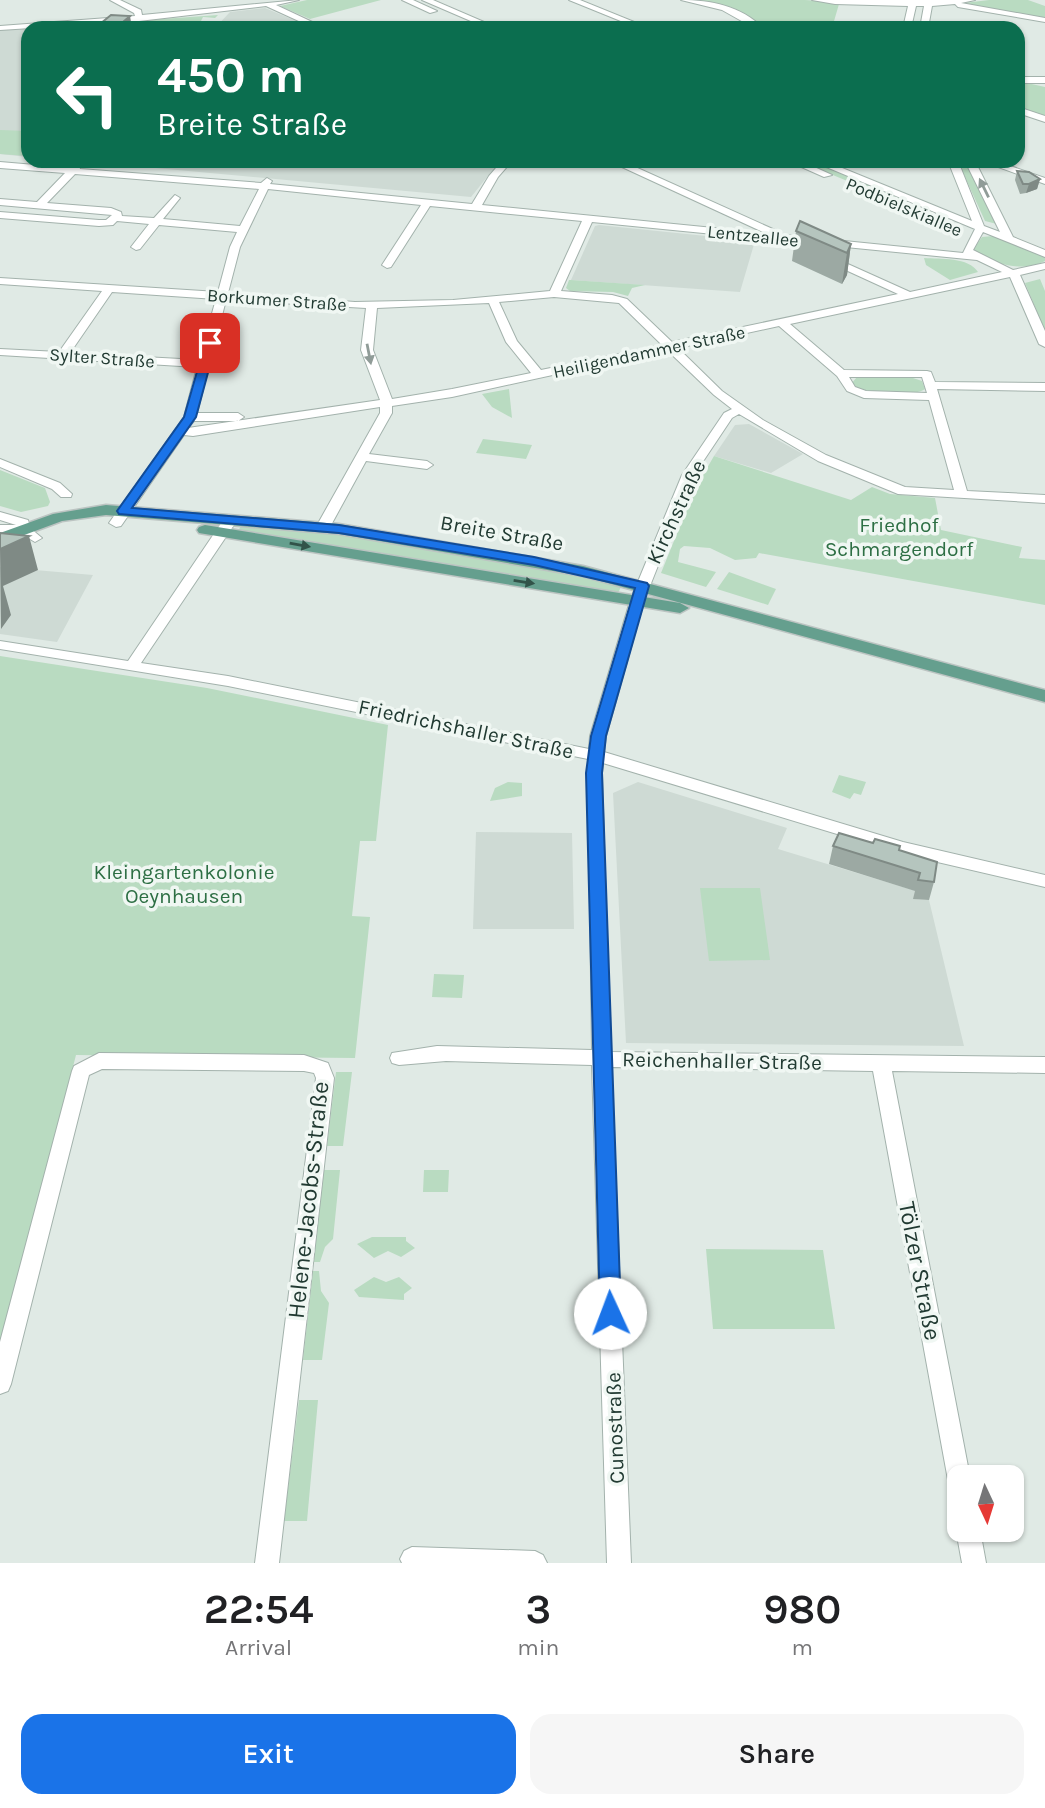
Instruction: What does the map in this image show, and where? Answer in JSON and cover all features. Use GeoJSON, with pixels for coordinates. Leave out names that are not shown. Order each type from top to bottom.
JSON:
{"type":"FeatureCollection","features":[{"type":"Feature","properties":{"kind":"main road","name":"Breite Straße"},"geometry":{"type":"LineString","coordinates":[[29,534],[120,517],[227,526],[323,527],[534,561],[737,621],[1045,706]]}},
{"type":"Feature","properties":{"kind":"main road","name":"Breite Straße"},"geometry":{"type":"LineString","coordinates":[[227,526],[640,593],[1045,696]]}},
{"type":"Feature","properties":{"kind":"main road"},"geometry":{"type":"LineString","coordinates":[[0,539],[29,534]]}},
{"type":"Feature","properties":{"kind":"main road"},"geometry":{"type":"LineString","coordinates":[[0,554],[29,534]]}},
{"type":"Feature","properties":{"kind":"street"},"geometry":{"type":"LineString","coordinates":[[114,0],[138,16]]}},
{"type":"Feature","properties":{"kind":"street"},"geometry":{"type":"LineString","coordinates":[[61,21],[295,0]]}},
{"type":"Feature","properties":{"kind":"street"},"geometry":{"type":"LineString","coordinates":[[406,0],[457,21]]}},
{"type":"Feature","properties":{"kind":"street"},"geometry":{"type":"LineString","coordinates":[[426,0],[477,21]]}},
{"type":"Feature","properties":{"kind":"street"},"geometry":{"type":"LineString","coordinates":[[573,0],[627,21]]}},
{"type":"Feature","properties":{"kind":"street"},"geometry":{"type":"LineString","coordinates":[[685,0],[730,9],[751,21]]}},
{"type":"Feature","properties":{"kind":"street"},"geometry":{"type":"LineString","coordinates":[[816,0],[928,2],[995,9],[1045,20]]}},
{"type":"Feature","properties":{"kind":"street"},"geometry":{"type":"LineString","coordinates":[[950,4],[971,0]]}},
{"type":"Feature","properties":{"kind":"street"},"geometry":{"type":"LineString","coordinates":[[263,1],[306,21]]}},
{"type":"Feature","properties":{"kind":"street"},"geometry":{"type":"LineString","coordinates":[[909,21],[913,2]]}},
{"type":"Feature","properties":{"kind":"street"},"geometry":{"type":"LineString","coordinates":[[925,21],[928,2]]}},
{"type":"Feature","properties":{"kind":"street"},"geometry":{"type":"LineString","coordinates":[[0,25],[21,24]]}},
{"type":"Feature","properties":{"kind":"street"},"geometry":{"type":"LineString","coordinates":[[1025,80],[1045,83]]}},
{"type":"Feature","properties":{"kind":"street"},"geometry":{"type":"LineString","coordinates":[[1025,112],[1045,119]]}},
{"type":"Feature","properties":{"kind":"street","name":"Lentzeallee"},"geometry":{"type":"LineString","coordinates":[[0,159],[21,162]]}},
{"type":"Feature","properties":{"kind":"street","name":"Lentzeallee"},"geometry":{"type":"LineString","coordinates":[[0,164],[21,165]]}},
{"type":"Feature","properties":{"kind":"street"},"geometry":{"type":"LineString","coordinates":[[40,205],[75,168]]}},
{"type":"Feature","properties":{"kind":"street","name":"Lentzeallee"},"geometry":{"type":"LineString","coordinates":[[75,168],[265,183],[971,253]]}},
{"type":"Feature","properties":{"kind":"street"},"geometry":{"type":"LineString","coordinates":[[476,205],[501,168]]}},
{"type":"Feature","properties":{"kind":"street"},"geometry":{"type":"LineString","coordinates":[[629,168],[910,296]]}},
{"type":"Feature","properties":{"kind":"street","name":"Podbielskiallee"},"geometry":{"type":"LineString","coordinates":[[810,168],[899,205],[978,233]]}},
{"type":"Feature","properties":{"kind":"street","name":"Podbielskiallee"},"geometry":{"type":"LineString","coordinates":[[834,168],[911,200],[978,233]]}},
{"type":"Feature","properties":{"kind":"street"},"geometry":{"type":"LineString","coordinates":[[955,168],[978,233],[971,253],[1014,274],[1045,344]]}},
{"type":"Feature","properties":{"kind":"street"},"geometry":{"type":"LineString","coordinates":[[974,168],[1009,240]]}},
{"type":"Feature","properties":{"kind":"street"},"geometry":{"type":"LineString","coordinates":[[1007,168],[1045,181]]}},
{"type":"Feature","properties":{"kind":"street"},"geometry":{"type":"LineString","coordinates":[[120,517],[190,417],[242,229],[265,183]]}},
{"type":"Feature","properties":{"kind":"street","name":"Lentzeallee"},"geometry":{"type":"LineString","coordinates":[[265,183],[426,203],[476,205]]}},
{"type":"Feature","properties":{"kind":"street"},"geometry":{"type":"LineString","coordinates":[[136,247],[175,198]]}},
{"type":"Feature","properties":{"kind":"street"},"geometry":{"type":"LineString","coordinates":[[899,205],[911,200]]}},
{"type":"Feature","properties":{"kind":"street"},"geometry":{"type":"LineString","coordinates":[[0,201],[111,211],[118,214],[116,218]]}},
{"type":"Feature","properties":{"kind":"street"},"geometry":{"type":"LineString","coordinates":[[387,265],[426,203]]}},
{"type":"Feature","properties":{"kind":"street","name":"Lentzeallee"},"geometry":{"type":"LineString","coordinates":[[563,214],[588,219],[616,219],[787,239],[971,253]]}},
{"type":"Feature","properties":{"kind":"street"},"geometry":{"type":"LineString","coordinates":[[0,215],[99,223],[109,223],[116,218],[242,229]]}},
{"type":"Feature","properties":{"kind":"street"},"geometry":{"type":"LineString","coordinates":[[554,293],[588,219]]}},
{"type":"Feature","properties":{"kind":"street"},"geometry":{"type":"LineString","coordinates":[[978,233],[1009,240],[1045,254]]}},
{"type":"Feature","properties":{"kind":"street","name":"Heiligendammer Straße"},"geometry":{"type":"LineString","coordinates":[[181,431],[193,432],[452,393],[1014,274],[1042,271]]}},
{"type":"Feature","properties":{"kind":"street","name":"Borkumer Straße"},"geometry":{"type":"LineString","coordinates":[[0,281],[372,305],[493,300],[554,293],[612,298],[623,301],[670,348],[739,409],[812,453],[893,489],[1045,499]]}},
{"type":"Feature","properties":{"kind":"street"},"geometry":{"type":"LineString","coordinates":[[62,356],[109,288]]}},
{"type":"Feature","properties":{"kind":"street"},"geometry":{"type":"LineString","coordinates":[[493,300],[512,342],[539,375]]}},
{"type":"Feature","properties":{"kind":"street"},"geometry":{"type":"LineString","coordinates":[[323,527],[385,417],[387,402],[367,350],[372,305]]}},
{"type":"Feature","properties":{"kind":"street"},"geometry":{"type":"LineString","coordinates":[[782,323],[841,374],[851,389],[864,394],[1045,387]]}},
{"type":"Feature","properties":{"kind":"street","name":"Sylter Straße"},"geometry":{"type":"LineString","coordinates":[[0,352],[204,364]]}},
{"type":"Feature","properties":{"kind":"street"},"geometry":{"type":"LineString","coordinates":[[841,374],[927,374],[962,494]]}},
{"type":"Feature","properties":{"kind":"street","name":"Kirchstraße"},"geometry":{"type":"LineString","coordinates":[[640,593],[688,475],[727,415],[739,409]]}},
{"type":"Feature","properties":{"kind":"street","name":"Heiligendammer Straße"},"geometry":{"type":"LineString","coordinates":[[190,417],[283,418]]}},
{"type":"Feature","properties":{"kind":"street"},"geometry":{"type":"LineString","coordinates":[[363,457],[427,465]]}},
{"type":"Feature","properties":{"kind":"street"},"geometry":{"type":"LineString","coordinates":[[0,463],[57,486],[66,494]]}},
{"type":"Feature","properties":{"kind":"street"},"geometry":{"type":"LineString","coordinates":[[0,516],[23,523],[29,534]]}},
{"type":"Feature","properties":{"kind":"street"},"geometry":{"type":"LineString","coordinates":[[133,664],[227,526]]}},
{"type":"Feature","properties":{"kind":"street"},"geometry":{"type":"LineString","coordinates":[[0,529],[29,534]]}},
{"type":"Feature","properties":{"kind":"street","name":"Cunostraße"},"geometry":{"type":"LineString","coordinates":[[620,1563],[601,1058],[594,773],[596,755],[640,593]]}},
{"type":"Feature","properties":{"kind":"street","name":"Friedrichshaller Straße"},"geometry":{"type":"LineString","coordinates":[[0,645],[133,664],[298,694],[596,755],[903,848],[1045,881]]}},
{"type":"Feature","properties":{"kind":"street","name":"Reichenhaller Straße"},"geometry":{"type":"LineString","coordinates":[[399,1058],[427,1054],[1045,1065]]}},
{"type":"Feature","properties":{"kind":"street","name":"Helene-Jacobs-Straße"},"geometry":{"type":"LineString","coordinates":[[0,1384],[81,1071],[99,1061],[304,1063],[321,1068],[325,1078],[267,1563]]}},
{"type":"Feature","properties":{"kind":"street","name":"Tölzer Straße"},"geometry":{"type":"LineString","coordinates":[[881,1063],[956,1465]]}},
{"type":"Feature","properties":{"kind":"street"},"geometry":{"type":"LineString","coordinates":[[970,1542],[974,1563]]}},
{"type":"Feature","properties":{"kind":"street"},"geometry":{"type":"LineString","coordinates":[[412,1559],[535,1563]]}},
{"type":"Feature","properties":{"kind":"shaded area"},"geometry":{"type":"Polygon","coordinates":[[[265,8],[296,21],[222,21],[230,12],[265,8]]]}},
{"type":"Feature","properties":{"kind":"shaded area"},"geometry":{"type":"Polygon","coordinates":[[[21,28],[21,156],[0,154],[0,30],[21,28]]]}},
{"type":"Feature","properties":{"kind":"shaded area"},"geometry":{"type":"Polygon","coordinates":[[[156,168],[494,168],[471,197],[156,168]]]}},
{"type":"Feature","properties":{"kind":"shaded area"},"geometry":{"type":"Polygon","coordinates":[[[595,226],[755,241],[740,292],[571,280],[595,226]]]}},
{"type":"Feature","properties":{"kind":"shaded area"},"geometry":{"type":"Polygon","coordinates":[[[749,424],[803,454],[771,473],[714,456],[735,425],[749,424]]]}},
{"type":"Feature","properties":{"kind":"shaded area"},"geometry":{"type":"Polygon","coordinates":[[[0,567],[93,575],[57,642],[0,634],[0,567]]]}},
{"type":"Feature","properties":{"kind":"shaded area"},"geometry":{"type":"Polygon","coordinates":[[[638,782],[787,828],[778,849],[916,891],[915,899],[929,900],[964,1046],[626,1043],[613,793],[638,782]]]}},
{"type":"Feature","properties":{"kind":"shaded area"},"geometry":{"type":"Polygon","coordinates":[[[476,832],[572,833],[574,929],[473,929],[476,832]]]}},
{"type":"Feature","properties":{"kind":"green space"},"geometry":{"type":"Polygon","coordinates":[[[307,0],[381,0],[310,19],[280,6],[307,0]]]}},
{"type":"Feature","properties":{"kind":"green space"},"geometry":{"type":"Polygon","coordinates":[[[693,0],[805,0],[903,6],[839,4],[834,21],[752,21],[737,10],[693,0]]]}},
{"type":"Feature","properties":{"kind":"green space"},"geometry":{"type":"Polygon","coordinates":[[[1028,0],[1045,6],[1045,19],[964,3],[1028,0]]]}},
{"type":"Feature","properties":{"kind":"green space"},"geometry":{"type":"Polygon","coordinates":[[[218,15],[215,18],[203,17],[201,21],[134,21],[218,15]]]}},
{"type":"Feature","properties":{"kind":"green space"},"geometry":{"type":"Polygon","coordinates":[[[1025,83],[1045,87],[1045,116],[1025,109],[1025,83]]]}},
{"type":"Feature","properties":{"kind":"green space"},"geometry":{"type":"Polygon","coordinates":[[[0,130],[21,131],[21,156],[0,154],[0,130]]]}},
{"type":"Feature","properties":{"kind":"green space"},"geometry":{"type":"Polygon","coordinates":[[[816,168],[828,168],[904,199],[898,202],[816,168]]]}},
{"type":"Feature","properties":{"kind":"green space"},"geometry":{"type":"Polygon","coordinates":[[[961,168],[971,168],[997,224],[985,221],[961,168]]]}},
{"type":"Feature","properties":{"kind":"green space"},"geometry":{"type":"Polygon","coordinates":[[[993,236],[1045,257],[1045,261],[1027,266],[1008,265],[973,250],[982,237],[993,236]]]}},
{"type":"Feature","properties":{"kind":"green space"},"geometry":{"type":"Polygon","coordinates":[[[924,258],[961,261],[978,272],[950,280],[926,265],[924,258]]]}},
{"type":"Feature","properties":{"kind":"green space"},"geometry":{"type":"Polygon","coordinates":[[[1040,279],[1045,291],[1045,331],[1025,283],[1040,279]]]}},
{"type":"Feature","properties":{"kind":"green space"},"geometry":{"type":"Polygon","coordinates":[[[569,280],[645,285],[632,288],[628,296],[613,292],[570,291],[566,288],[569,280]]]}},
{"type":"Feature","properties":{"kind":"green space"},"geometry":{"type":"Polygon","coordinates":[[[907,376],[922,381],[925,389],[919,392],[888,394],[851,384],[857,377],[907,376]]]}},
{"type":"Feature","properties":{"kind":"green space"},"geometry":{"type":"Polygon","coordinates":[[[509,389],[512,418],[492,407],[482,394],[509,389]]]}},
{"type":"Feature","properties":{"kind":"green space"},"geometry":{"type":"Polygon","coordinates":[[[483,439],[532,445],[526,459],[476,453],[483,439]]]}},
{"type":"Feature","properties":{"kind":"green space","name":"Friedhof Schmargendorf"},"geometry":{"type":"Polygon","coordinates":[[[714,456],[851,500],[872,487],[890,494],[935,498],[941,530],[1022,547],[1019,558],[1045,560],[1045,605],[759,553],[756,558],[735,560],[710,548],[684,546],[680,549],[678,562],[716,572],[706,587],[661,573],[695,489],[714,456]]]}},
{"type":"Feature","properties":{"kind":"green space"},"geometry":{"type":"Polygon","coordinates":[[[0,470],[45,488],[50,502],[48,506],[21,512],[0,506],[0,470]]]}},
{"type":"Feature","properties":{"kind":"green space"},"geometry":{"type":"Polygon","coordinates":[[[242,524],[433,548],[528,564],[622,585],[618,593],[238,531],[242,524]]]}},
{"type":"Feature","properties":{"kind":"green space"},"geometry":{"type":"Polygon","coordinates":[[[729,572],[776,589],[768,605],[717,589],[729,572]]]}},
{"type":"Feature","properties":{"kind":"green space","name":"Kleingartenkolonie Oeynhausen"},"geometry":{"type":"Polygon","coordinates":[[[0,656],[207,688],[388,725],[376,841],[360,841],[352,916],[370,917],[355,1058],[76,1055],[0,1350],[0,656]]]}},
{"type":"Feature","properties":{"kind":"green space"},"geometry":{"type":"Polygon","coordinates":[[[839,775],[866,782],[861,795],[854,793],[850,799],[832,792],[839,775]]]}},
{"type":"Feature","properties":{"kind":"green space"},"geometry":{"type":"Polygon","coordinates":[[[508,782],[522,783],[522,796],[490,801],[495,788],[508,782]]]}},
{"type":"Feature","properties":{"kind":"green space"},"geometry":{"type":"Polygon","coordinates":[[[700,888],[760,888],[770,960],[709,961],[700,888]]]}},
{"type":"Feature","properties":{"kind":"green space"},"geometry":{"type":"Polygon","coordinates":[[[434,974],[464,975],[462,998],[432,997],[434,974]]]}},
{"type":"Feature","properties":{"kind":"green space"},"geometry":{"type":"Polygon","coordinates":[[[336,1072],[352,1072],[343,1146],[327,1146],[336,1072]]]}},
{"type":"Feature","properties":{"kind":"green space"},"geometry":{"type":"Polygon","coordinates":[[[324,1170],[340,1170],[333,1239],[325,1247],[320,1262],[313,1262],[324,1170]]]}},
{"type":"Feature","properties":{"kind":"green space"},"geometry":{"type":"Polygon","coordinates":[[[424,1170],[449,1170],[448,1192],[423,1192],[424,1170]]]}},
{"type":"Feature","properties":{"kind":"green space"},"geometry":{"type":"Polygon","coordinates":[[[372,1237],[406,1237],[406,1241],[415,1248],[401,1257],[388,1251],[374,1258],[357,1244],[372,1237]]]}},
{"type":"Feature","properties":{"kind":"green space"},"geometry":{"type":"Polygon","coordinates":[[[706,1249],[823,1250],[835,1329],[713,1329],[706,1249]]]}},
{"type":"Feature","properties":{"kind":"green space"},"geometry":{"type":"Polygon","coordinates":[[[313,1271],[319,1271],[321,1291],[329,1303],[322,1360],[303,1360],[313,1271]]]}},
{"type":"Feature","properties":{"kind":"green space"},"geometry":{"type":"Polygon","coordinates":[[[374,1277],[386,1282],[399,1277],[412,1288],[404,1294],[404,1300],[359,1297],[354,1290],[374,1277]]]}},
{"type":"Feature","properties":{"kind":"green space"},"geometry":{"type":"Polygon","coordinates":[[[299,1400],[318,1400],[307,1521],[284,1521],[299,1400]]]}},
{"type":"Feature","properties":{"kind":"building"},"geometry":{"type":"Polygon","coordinates":[[[111,15],[130,16],[124,21],[104,21],[111,15]]]}},
{"type":"Feature","properties":{"kind":"building"},"geometry":{"type":"Polygon","coordinates":[[[1017,171],[1029,172],[1040,179],[1023,184],[1017,171]]]}},
{"type":"Feature","properties":{"kind":"building"},"geometry":{"type":"Polygon","coordinates":[[[800,221],[851,244],[847,253],[796,231],[800,221]]]}},
{"type":"Feature","properties":{"kind":"building"},"geometry":{"type":"Polygon","coordinates":[[[0,533],[29,536],[0,549],[0,533]]]}},
{"type":"Feature","properties":{"kind":"building"},"geometry":{"type":"Polygon","coordinates":[[[839,833],[873,843],[875,839],[900,846],[899,850],[937,862],[934,882],[918,880],[920,873],[833,846],[839,833]]]}},
{"type":"Feature","properties":{"kind":"route"},"geometry":{"type":"LineString","coordinates":[[210,343],[190,417],[124,511],[339,529],[534,561],[642,586],[598,736],[594,773],[610,1313]]}}]}
